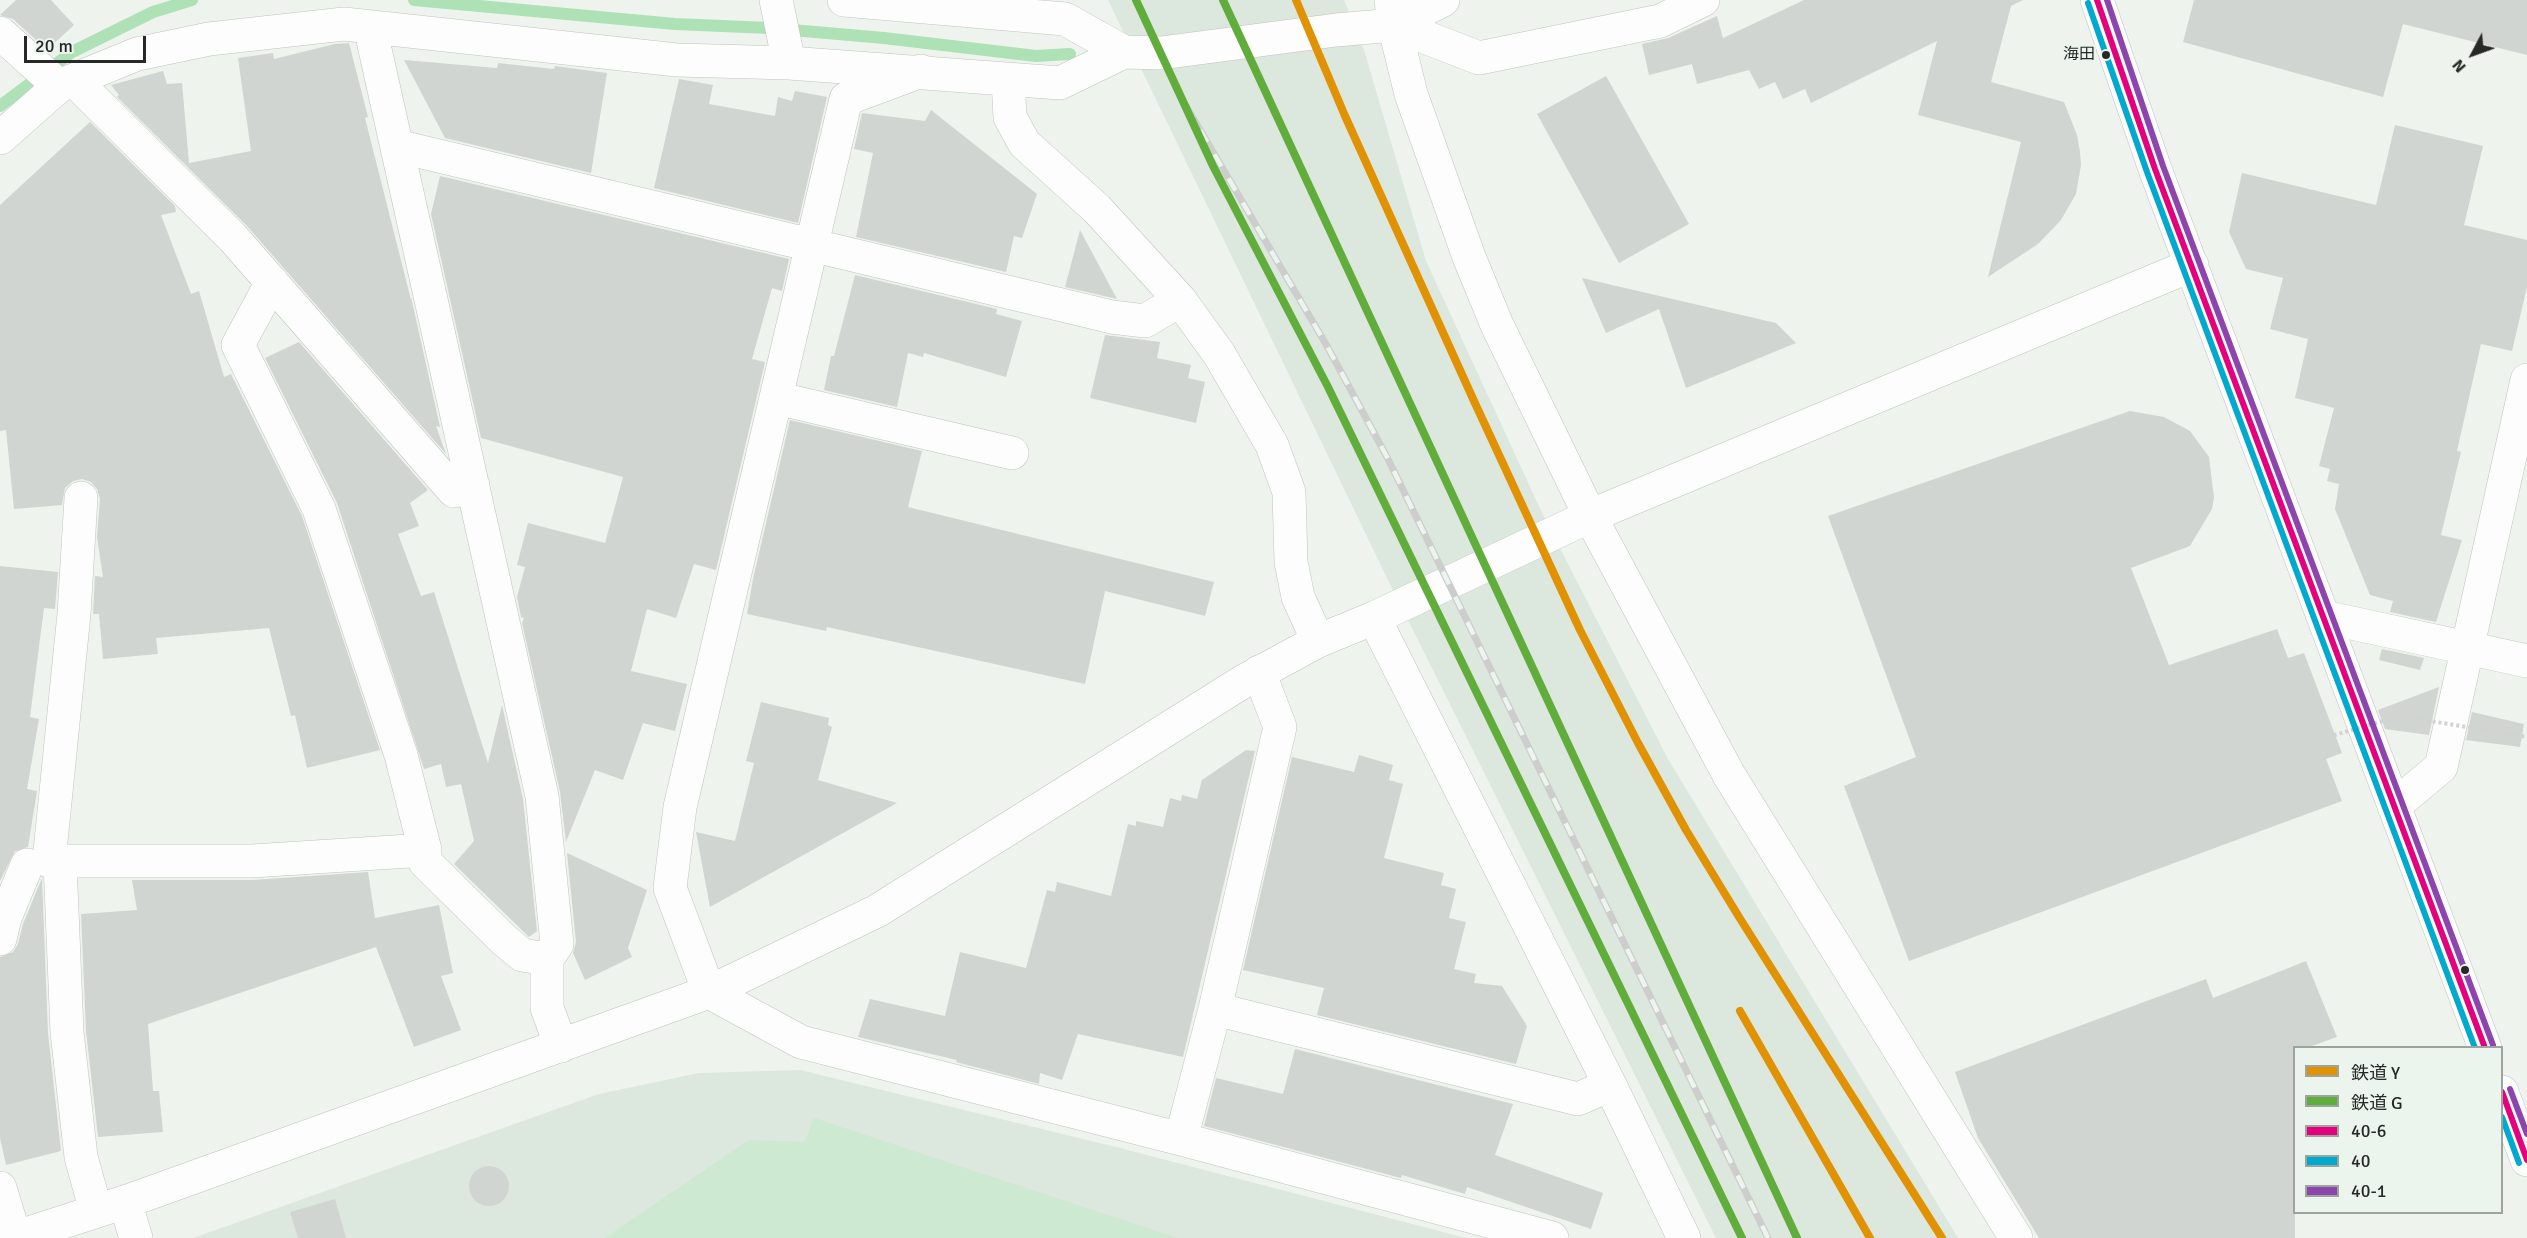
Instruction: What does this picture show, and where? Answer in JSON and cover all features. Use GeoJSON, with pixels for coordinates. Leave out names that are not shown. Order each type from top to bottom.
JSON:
{"type":"FeatureCollection","features":[{"type":"Feature","properties":{"kind":"street"},"geometry":{"type":"LineString","coordinates":[[844,0],[1018,8],[1065,19],[1124,52],[1161,54],[1310,33],[1443,0]]}},
{"type":"Feature","properties":{"kind":"street"},"geometry":{"type":"LineString","coordinates":[[1392,13],[1479,58],[1660,21],[1704,0]]}},
{"type":"Feature","properties":{"kind":"street"},"geometry":{"type":"LineString","coordinates":[[2097,0],[2155,169],[2485,1046]]}},
{"type":"Feature","properties":{"kind":"street"},"geometry":{"type":"LineString","coordinates":[[1392,13],[1411,94],[1469,257],[1497,325],[1590,516],[1729,775],[2016,1238]]}},
{"type":"Feature","properties":{"kind":"street"},"geometry":{"type":"LineString","coordinates":[[0,138],[55,77],[136,54],[351,15],[677,60],[789,38],[921,71],[1060,84],[1124,52]]}},
{"type":"Feature","properties":{"kind":"street"},"geometry":{"type":"LineString","coordinates":[[351,15],[397,146],[543,796],[557,944],[547,959],[547,1008],[561,1046]]}},
{"type":"Feature","properties":{"kind":"street"},"geometry":{"type":"LineString","coordinates":[[0,33],[55,77],[233,238],[454,490],[473,485]]}},
{"type":"Feature","properties":{"kind":"street"},"geometry":{"type":"LineString","coordinates":[[789,38],[846,99]]}},
{"type":"Feature","properties":{"kind":"street"},"geometry":{"type":"LineString","coordinates":[[846,99],[921,71]]}},
{"type":"Feature","properties":{"kind":"street"},"geometry":{"type":"LineString","coordinates":[[1008,80],[1010,117],[1024,143],[1098,209],[1180,300],[1219,354],[1272,445],[1289,492],[1291,562],[1298,597],[1318,640]]}},
{"type":"Feature","properties":{"kind":"street"},"geometry":{"type":"LineString","coordinates":[[846,99],[680,807],[670,888],[709,992],[801,1042],[1181,1139],[1551,1238]]}},
{"type":"Feature","properties":{"kind":"street"},"geometry":{"type":"LineString","coordinates":[[397,146],[812,243],[1112,317],[1145,321],[1180,300]]}},
{"type":"Feature","properties":{"kind":"street"},"geometry":{"type":"LineString","coordinates":[[0,1188],[14,1238],[110,1207],[709,992],[877,911],[1259,672],[1318,640],[1374,618],[1590,516],[2192,265]]}},
{"type":"Feature","properties":{"kind":"street"},"geometry":{"type":"LineString","coordinates":[[272,282],[238,345],[319,509],[402,755],[425,850],[425,862],[522,955],[547,959]]}},
{"type":"Feature","properties":{"kind":"street"},"geometry":{"type":"LineString","coordinates":[[2394,806],[2441,767],[2527,380]]}},
{"type":"Feature","properties":{"kind":"street"},"geometry":{"type":"LineString","coordinates":[[776,398],[1012,453]]}},
{"type":"Feature","properties":{"kind":"street"},"geometry":{"type":"LineString","coordinates":[[0,939],[5,918],[34,862],[74,614],[81,498]]}},
{"type":"Feature","properties":{"kind":"street"},"geometry":{"type":"LineString","coordinates":[[2324,617],[2527,661]]}},
{"type":"Feature","properties":{"kind":"street"},"geometry":{"type":"LineString","coordinates":[[1374,618],[1610,1085],[1684,1238]]}},
{"type":"Feature","properties":{"kind":"street"},"geometry":{"type":"LineString","coordinates":[[1181,1139],[1215,1009],[1280,727],[1259,672]]}},
{"type":"Feature","properties":{"kind":"street"},"geometry":{"type":"LineString","coordinates":[[34,862],[252,861],[425,850]]}},
{"type":"Feature","properties":{"kind":"street"},"geometry":{"type":"LineString","coordinates":[[34,862],[67,1032],[81,1157],[110,1207],[136,1238]]}},
{"type":"Feature","properties":{"kind":"street"},"geometry":{"type":"LineString","coordinates":[[1215,1009],[1578,1099],[1610,1085]]}},
{"type":"Feature","properties":{"kind":"street"},"geometry":{"type":"LineString","coordinates":[[2503,1095],[2527,1160]]}},
{"type":"Feature","properties":{"kind":"path"},"geometry":{"type":"LineString","coordinates":[[2328,737],[2400,716],[2527,736]]}},
{"type":"Feature","properties":{"kind":"shaded area"},"geometry":{"type":"Polygon","coordinates":[[[1108,0],[1344,0],[1364,50],[1426,261],[1543,515],[1668,759],[1958,1238],[1716,1238],[1388,580],[1108,0]]]}},
{"type":"Feature","properties":{"kind":"shaded area"},"geometry":{"type":"Polygon","coordinates":[[[800,1070],[1120,1148],[1466,1238],[193,1238],[599,1094],[699,1073],[800,1070]]]}},
{"type":"Feature","properties":{"kind":"green space"},"geometry":{"type":"Polygon","coordinates":[[[814,1118],[1177,1238],[605,1238],[749,1140],[805,1142],[814,1118]]]}},
{"type":"Feature","properties":{"kind":"building"},"geometry":{"type":"Polygon","coordinates":[[[16,0],[51,0],[74,25],[47,50],[13,19],[0,15],[16,0]]]}},
{"type":"Feature","properties":{"kind":"building"},"geometry":{"type":"Polygon","coordinates":[[[1804,0],[2023,0],[2011,6],[1991,82],[2064,102],[2077,135],[2081,165],[2076,194],[2061,220],[2038,244],[1988,277],[2021,142],[1918,115],[1937,41],[1811,103],[1805,89],[1783,99],[1775,82],[1759,89],[1749,70],[1697,84],[1692,64],[1649,75],[1642,44],[1668,38],[1717,16],[1723,38],[1804,0]]]}},
{"type":"Feature","properties":{"kind":"building"},"geometry":{"type":"Polygon","coordinates":[[[2194,0],[2527,0],[2527,55],[2403,24],[2383,97],[2183,42],[2194,0]]]}},
{"type":"Feature","properties":{"kind":"building"},"geometry":{"type":"Polygon","coordinates":[[[349,43],[368,117],[365,118],[411,300],[411,297],[440,427],[436,426],[446,454],[247,226],[117,97],[119,95],[111,85],[163,71],[167,84],[182,83],[189,163],[251,151],[238,58],[273,53],[274,59],[335,44],[349,43]]]}},
{"type":"Feature","properties":{"kind":"building"},"geometry":{"type":"Polygon","coordinates":[[[404,60],[497,68],[498,63],[554,69],[555,66],[607,73],[591,173],[445,138],[404,60]]]}},
{"type":"Feature","properties":{"kind":"building"},"geometry":{"type":"Polygon","coordinates":[[[1606,76],[1689,224],[1619,263],[1537,114],[1606,76]]]}},
{"type":"Feature","properties":{"kind":"building"},"geometry":{"type":"Polygon","coordinates":[[[679,79],[713,85],[709,104],[775,116],[778,97],[792,101],[795,91],[827,97],[798,223],[654,188],[679,79]]]}},
{"type":"Feature","properties":{"kind":"building"},"geometry":{"type":"Polygon","coordinates":[[[931,110],[1037,194],[1022,238],[1014,236],[1006,272],[856,237],[873,153],[854,149],[862,113],[925,121],[931,110]]]}},
{"type":"Feature","properties":{"kind":"building"},"geometry":{"type":"Polygon","coordinates":[[[90,122],[175,206],[176,212],[161,215],[191,294],[199,291],[224,377],[231,374],[302,516],[380,750],[307,768],[295,715],[291,716],[269,628],[156,638],[158,654],[103,659],[99,614],[93,614],[95,576],[103,577],[97,537],[100,499],[97,489],[91,482],[82,479],[73,481],[65,488],[62,505],[14,509],[6,430],[0,431],[0,205],[90,122]]]}},
{"type":"Feature","properties":{"kind":"building"},"geometry":{"type":"Polygon","coordinates":[[[2395,125],[2483,146],[2464,225],[2527,240],[2527,287],[2512,351],[2481,344],[2457,451],[2461,452],[2441,535],[2462,540],[2436,622],[2390,612],[2393,601],[2370,595],[2335,509],[2339,484],[2327,481],[2330,469],[2319,466],[2334,408],[2295,398],[2308,339],[2270,329],[2283,278],[2246,269],[2229,232],[2242,173],[2376,205],[2395,125]]]}},
{"type":"Feature","properties":{"kind":"building"},"geometry":{"type":"Polygon","coordinates":[[[440,176],[789,259],[782,291],[772,288],[752,359],[765,362],[716,570],[694,564],[676,618],[647,609],[631,671],[687,684],[675,731],[643,723],[623,780],[595,770],[566,842],[560,792],[522,623],[524,618],[521,617],[517,597],[525,567],[517,565],[528,523],[605,543],[623,477],[481,438],[431,214],[440,176]]]}},
{"type":"Feature","properties":{"kind":"building"},"geometry":{"type":"Polygon","coordinates":[[[1080,230],[1117,299],[1065,287],[1080,230]]]}},
{"type":"Feature","properties":{"kind":"building"},"geometry":{"type":"Polygon","coordinates":[[[855,275],[997,309],[996,314],[1022,321],[1006,377],[924,353],[923,357],[908,353],[897,407],[824,390],[831,356],[834,356],[855,275]]]}},
{"type":"Feature","properties":{"kind":"building"},"geometry":{"type":"Polygon","coordinates":[[[1582,278],[1776,323],[1796,343],[1686,388],[1659,309],[1606,333],[1582,278]]]}},
{"type":"Feature","properties":{"kind":"building"},"geometry":{"type":"Polygon","coordinates":[[[1105,335],[1160,342],[1157,358],[1191,365],[1188,378],[1205,382],[1196,423],[1090,398],[1105,335]]]}},
{"type":"Feature","properties":{"kind":"building"},"geometry":{"type":"Polygon","coordinates":[[[299,342],[428,490],[410,503],[419,526],[398,534],[421,596],[434,592],[488,763],[502,705],[523,799],[537,931],[529,937],[454,864],[474,841],[461,784],[446,787],[441,764],[424,769],[337,503],[265,358],[299,342]]]}},
{"type":"Feature","properties":{"kind":"building"},"geometry":{"type":"Polygon","coordinates":[[[2130,411],[2164,417],[2190,431],[2209,457],[2214,498],[2212,509],[2190,546],[2131,568],[2169,665],[2277,629],[2288,658],[2304,653],[2342,753],[2326,759],[2342,801],[1909,961],[1844,786],[1916,757],[1828,516],[2130,411]]]}},
{"type":"Feature","properties":{"kind":"building"},"geometry":{"type":"Polygon","coordinates":[[[790,420],[922,451],[908,507],[1214,582],[1205,616],[1105,591],[1085,684],[827,627],[826,631],[747,614],[790,420]]]}},
{"type":"Feature","properties":{"kind":"building"},"geometry":{"type":"Polygon","coordinates":[[[0,566],[58,572],[55,609],[44,608],[30,717],[39,719],[27,789],[37,791],[28,847],[15,851],[0,881],[0,566]]]}},
{"type":"Feature","properties":{"kind":"building"},"geometry":{"type":"Polygon","coordinates":[[[2382,649],[2424,658],[2420,670],[2379,660],[2382,649]]]}},
{"type":"Feature","properties":{"kind":"building"},"geometry":{"type":"Polygon","coordinates":[[[2439,687],[2429,735],[2385,729],[2378,710],[2439,687]]]}},
{"type":"Feature","properties":{"kind":"building"},"geometry":{"type":"Polygon","coordinates":[[[761,702],[829,718],[828,725],[832,727],[818,780],[897,803],[710,907],[696,832],[735,841],[754,763],[746,761],[761,702]]]}},
{"type":"Feature","properties":{"kind":"building"},"geometry":{"type":"Polygon","coordinates":[[[2472,712],[2524,724],[2520,747],[2466,740],[2472,712]]]}},
{"type":"Feature","properties":{"kind":"building"},"geometry":{"type":"Polygon","coordinates":[[[1246,750],[1255,751],[1183,1057],[1078,1034],[1062,1080],[1040,1073],[1039,1084],[956,1062],[957,1060],[858,1037],[870,999],[945,1016],[960,952],[1026,968],[1047,890],[1055,892],[1057,882],[1111,896],[1128,824],[1136,826],[1136,821],[1163,827],[1170,798],[1181,801],[1182,795],[1197,799],[1202,780],[1246,750]]]}},
{"type":"Feature","properties":{"kind":"building"},"geometry":{"type":"Polygon","coordinates":[[[1359,755],[1393,765],[1389,780],[1403,784],[1384,858],[1444,873],[1441,885],[1456,889],[1449,918],[1466,922],[1454,969],[1476,974],[1474,983],[1502,986],[1527,1026],[1516,1064],[1317,1015],[1324,988],[1243,970],[1292,757],[1354,772],[1359,755]]]}},
{"type":"Feature","properties":{"kind":"building"},"geometry":{"type":"Polygon","coordinates":[[[567,853],[647,890],[628,948],[632,957],[585,980],[573,953],[576,942],[567,853]]]}},
{"type":"Feature","properties":{"kind":"building"},"geometry":{"type":"Polygon","coordinates":[[[368,872],[375,918],[439,905],[453,973],[441,976],[461,1030],[414,1047],[376,947],[148,1024],[153,1091],[159,1091],[163,1132],[98,1137],[86,1031],[81,914],[137,910],[132,880],[253,880],[368,872]]]}},
{"type":"Feature","properties":{"kind":"building"},"geometry":{"type":"Polygon","coordinates":[[[42,878],[48,1033],[61,1151],[6,1165],[0,1138],[0,957],[13,952],[18,944],[23,924],[42,878]]]}},
{"type":"Feature","properties":{"kind":"building"},"geometry":{"type":"Polygon","coordinates":[[[2306,961],[2337,1037],[2312,1046],[2293,1046],[2295,1238],[2039,1238],[1978,1138],[1955,1072],[2206,979],[2213,998],[2306,961]]]}},
{"type":"Feature","properties":{"kind":"building"},"geometry":{"type":"Polygon","coordinates":[[[1295,1049],[1513,1104],[1495,1155],[1603,1193],[1591,1229],[1467,1187],[1465,1194],[1402,1175],[1401,1178],[1204,1126],[1216,1078],[1283,1094],[1295,1049]]]}},
{"type":"Feature","properties":{"kind":"building"},"geometry":{"type":"Polygon","coordinates":[[[489,1166],[497,1167],[503,1172],[508,1178],[508,1194],[503,1200],[497,1205],[489,1206],[481,1205],[475,1200],[470,1194],[469,1186],[470,1178],[475,1172],[481,1167],[489,1166]]]}},
{"type":"Feature","properties":{"kind":"building"},"geometry":{"type":"Polygon","coordinates":[[[335,1199],[346,1238],[298,1238],[290,1212],[335,1199]]]}},
{"type":"Feature","properties":{"kind":"waterway"},"geometry":{"type":"LineString","coordinates":[[0,106],[72,52],[153,12],[192,0]]}},
{"type":"Feature","properties":{"kind":"waterway"},"geometry":{"type":"LineString","coordinates":[[414,0],[675,24],[769,28],[884,38],[1036,56],[1070,54]]}},
{"type":"Feature","properties":{"kind":"railway"},"geometry":{"type":"LineString","coordinates":[[1186,106],[1327,346],[1387,457],[1768,1238]]}},
{"type":"Feature","properties":{"kind":"rail line","name":"G"},"geometry":{"type":"LineString","coordinates":[[1136,0],[1213,166],[1328,387],[1742,1238]]}},
{"type":"Feature","properties":{"kind":"rail line","name":"G"},"geometry":{"type":"LineString","coordinates":[[1223,0],[1797,1238]]}},
{"type":"Feature","properties":{"kind":"rail line","name":"Y"},"geometry":{"type":"LineString","coordinates":[[1296,0],[1345,116],[1474,401],[1580,630],[1638,743],[1686,830],[1739,917],[1942,1238]]}},
{"type":"Feature","properties":{"kind":"rail line","name":"Y"},"geometry":{"type":"LineString","coordinates":[[1740,1011],[1870,1238]]}},
{"type":"Feature","properties":{"kind":"transit line","name":"40-6"},"geometry":{"type":"LineString","coordinates":[[2097,0],[2155,169],[2484,1046]]}},
{"type":"Feature","properties":{"kind":"transit line","name":"40-1"},"geometry":{"type":"LineString","coordinates":[[2107,0],[2163,166],[2493,1045]]}},
{"type":"Feature","properties":{"kind":"transit line","name":"40"},"geometry":{"type":"LineString","coordinates":[[2088,3],[2147,172],[2474,1046]]}},
{"type":"Feature","properties":{"kind":"transit line","name":"40-1"},"geometry":{"type":"LineString","coordinates":[[2510,1089],[2527,1134]]}},
{"type":"Feature","properties":{"kind":"transit line","name":"40-6"},"geometry":{"type":"LineString","coordinates":[[2503,1095],[2527,1160]]}},
{"type":"Feature","properties":{"kind":"transit line","name":"40"},"geometry":{"type":"LineString","coordinates":[[2503,1120],[2519,1163]]}},
{"type":"Feature","properties":{"kind":"place","name":"海田"},"geometry":{"type":"Point","coordinates":[2106,55]}}]}
